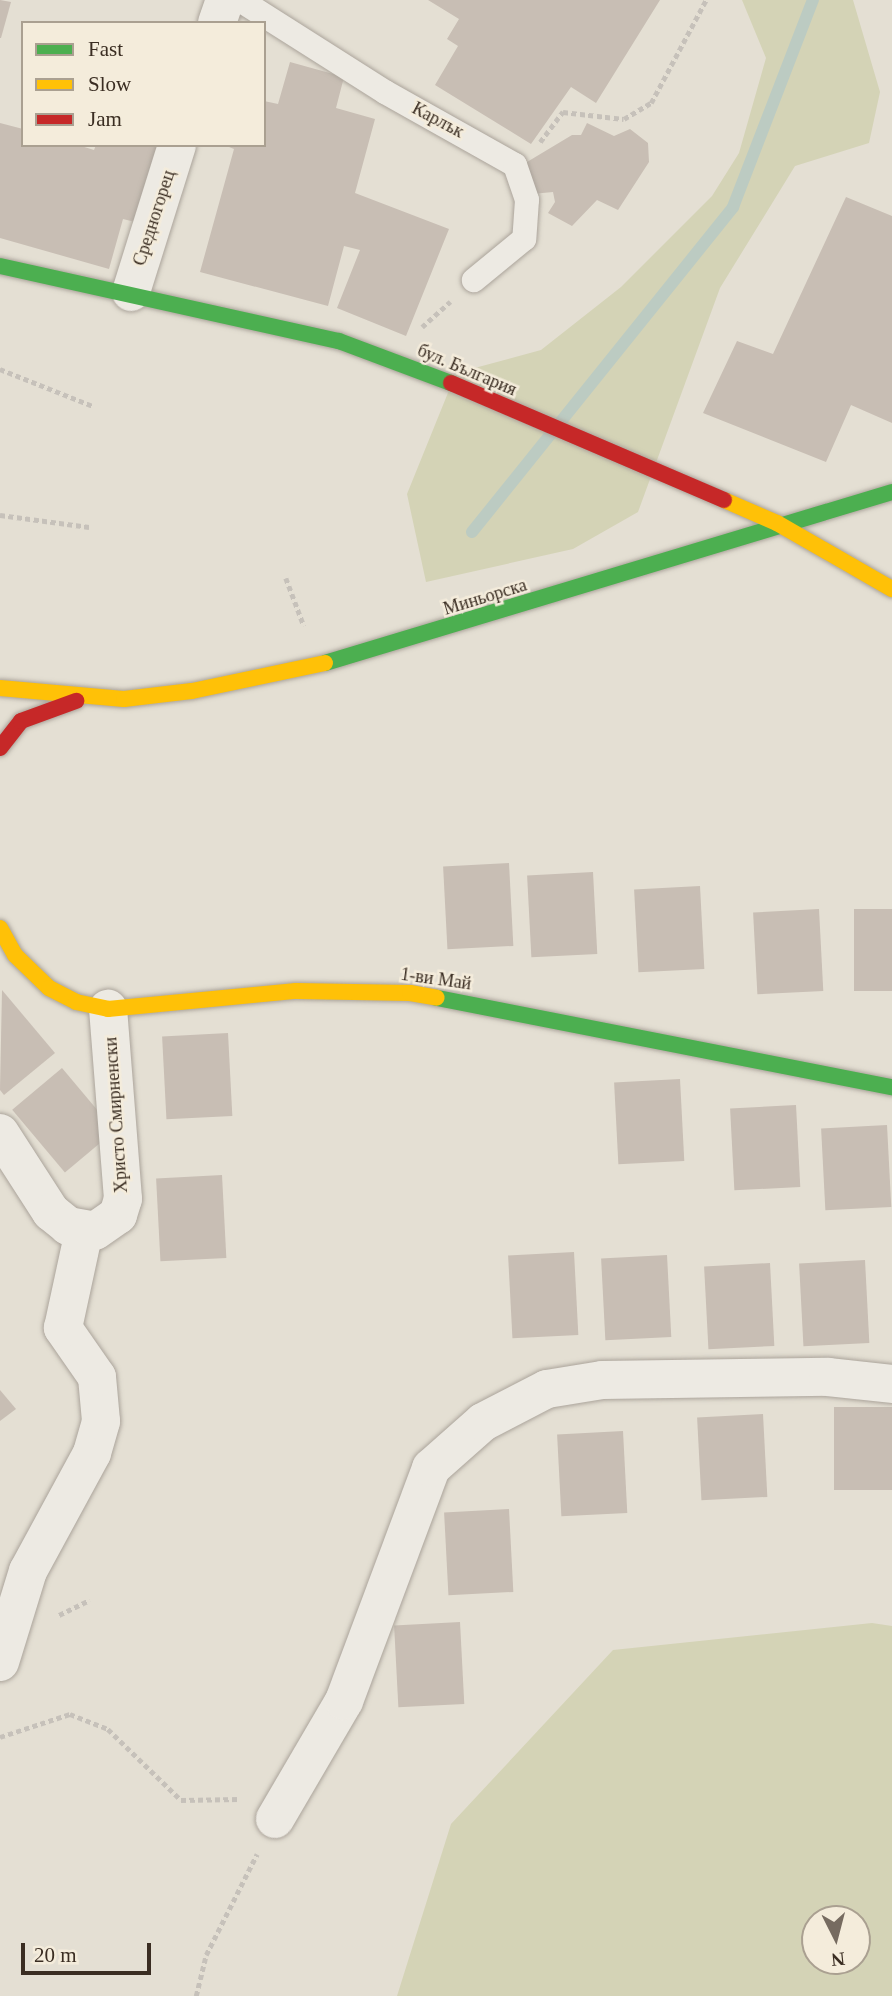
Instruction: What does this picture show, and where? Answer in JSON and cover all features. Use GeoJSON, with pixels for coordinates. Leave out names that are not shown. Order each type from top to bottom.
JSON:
{"type":"FeatureCollection","features":[{"type":"Feature","properties":{"kind":"street"},"geometry":{"type":"LineString","coordinates":[[218,21],[225,0]]}},
{"type":"Feature","properties":{"kind":"street","name":"Средногорец"},"geometry":{"type":"LineString","coordinates":[[131,292],[176,147]]}},
{"type":"Feature","properties":{"kind":"street","name":"бул. България"},"geometry":{"type":"LineString","coordinates":[[0,266],[131,292],[340,341],[424,372],[777,523],[892,589]]}},
{"type":"Feature","properties":{"kind":"street","name":"Миньорска"},"geometry":{"type":"LineString","coordinates":[[81,699],[192,691],[320,665],[506,612],[777,523],[892,492]]}},
{"type":"Feature","properties":{"kind":"street"},"geometry":{"type":"LineString","coordinates":[[0,688],[81,699]]}},
{"type":"Feature","properties":{"kind":"street"},"geometry":{"type":"LineString","coordinates":[[0,748],[21,721],[81,699]]}},
{"type":"Feature","properties":{"kind":"street","name":"1-ви Май"},"geometry":{"type":"LineString","coordinates":[[0,928],[15,955],[49,988],[76,1002],[108,1009],[296,991],[410,993],[892,1087]]}},
{"type":"Feature","properties":{"kind":"street","name":"Христо Смирненски"},"geometry":{"type":"LineString","coordinates":[[84,1231],[108,1226],[118,1215],[123,1199],[108,1009]]}},
{"type":"Feature","properties":{"kind":"street"},"geometry":{"type":"LineString","coordinates":[[0,1133],[51,1212],[68,1226],[84,1231],[64,1328],[97,1377],[101,1421],[92,1453],[28,1571],[0,1662]]}},
{"type":"Feature","properties":{"kind":"street"},"geometry":{"type":"LineString","coordinates":[[284,1803],[344,1702],[431,1468],[483,1422],[547,1389],[602,1380],[828,1377],[892,1384]]}},
{"type":"Feature","properties":{"kind":"lane","name":"Карлък"},"geometry":{"type":"LineString","coordinates":[[240,0],[386,92],[515,165]]}},
{"type":"Feature","properties":{"kind":"lane"},"geometry":{"type":"LineString","coordinates":[[474,280],[524,239],[527,200],[515,165]]}},
{"type":"Feature","properties":{"kind":"path"},"geometry":{"type":"LineString","coordinates":[[515,165],[535,149],[563,112],[624,119],[651,103],[706,0]]}},
{"type":"Feature","properties":{"kind":"path"},"geometry":{"type":"LineString","coordinates":[[0,369],[93,406]]}},
{"type":"Feature","properties":{"kind":"path"},"geometry":{"type":"LineString","coordinates":[[0,515],[89,527]]}},
{"type":"Feature","properties":{"kind":"path"},"geometry":{"type":"LineString","coordinates":[[286,578],[320,665]]}},
{"type":"Feature","properties":{"kind":"path"},"geometry":{"type":"LineString","coordinates":[[0,1737],[70,1714],[108,1729],[181,1800],[284,1803],[206,1955],[196,1996]]}},
{"type":"Feature","properties":{"kind":"green space"},"geometry":{"type":"Polygon","coordinates":[[[742,0],[853,0],[880,92],[869,143],[795,166],[720,288],[638,512],[573,549],[426,582],[407,494],[456,373],[541,350],[621,287],[712,196],[739,153],[766,58],[742,0]]]}},
{"type":"Feature","properties":{"kind":"green space"},"geometry":{"type":"Polygon","coordinates":[[[872,1623],[892,1626],[892,1996],[397,1996],[451,1824],[613,1650],[872,1623]]]}},
{"type":"Feature","properties":{"kind":"building"},"geometry":{"type":"Polygon","coordinates":[[[0,0],[11,2],[1,38],[0,38],[0,0]]]}},
{"type":"Feature","properties":{"kind":"building"},"geometry":{"type":"Polygon","coordinates":[[[428,0],[660,0],[596,103],[571,87],[531,144],[435,85],[458,46],[447,39],[459,19],[428,0]]]}},
{"type":"Feature","properties":{"kind":"building"},"geometry":{"type":"Polygon","coordinates":[[[290,62],[344,77],[336,108],[375,119],[355,193],[449,229],[406,336],[337,308],[360,250],[344,246],[328,306],[200,272],[234,149],[229,147],[266,147],[266,101],[278,104],[290,62]]]}},
{"type":"Feature","properties":{"kind":"building"},"geometry":{"type":"Polygon","coordinates":[[[0,123],[21,128],[21,147],[84,147],[94,150],[95,147],[160,147],[139,223],[123,219],[109,269],[0,238],[0,123]]]}},
{"type":"Feature","properties":{"kind":"building"},"geometry":{"type":"Polygon","coordinates":[[[587,123],[614,136],[630,129],[648,143],[649,162],[618,210],[597,200],[572,226],[548,213],[555,202],[553,192],[532,194],[527,162],[572,135],[581,135],[587,123]]]}},
{"type":"Feature","properties":{"kind":"building"},"geometry":{"type":"Polygon","coordinates":[[[846,197],[892,216],[892,423],[851,405],[826,462],[703,413],[737,341],[773,354],[846,197]]]}},
{"type":"Feature","properties":{"kind":"building"},"geometry":{"type":"Polygon","coordinates":[[[509,863],[513,946],[447,949],[443,866],[509,863]]]}},
{"type":"Feature","properties":{"kind":"building"},"geometry":{"type":"Polygon","coordinates":[[[593,872],[597,954],[531,957],[527,875],[593,872]]]}},
{"type":"Feature","properties":{"kind":"building"},"geometry":{"type":"Polygon","coordinates":[[[700,886],[704,969],[638,972],[634,889],[700,886]]]}},
{"type":"Feature","properties":{"kind":"building"},"geometry":{"type":"Polygon","coordinates":[[[819,909],[823,991],[757,994],[753,912],[819,909]]]}},
{"type":"Feature","properties":{"kind":"building"},"geometry":{"type":"Polygon","coordinates":[[[854,909],[892,909],[892,991],[854,991],[854,909]]]}},
{"type":"Feature","properties":{"kind":"building"},"geometry":{"type":"Polygon","coordinates":[[[2,990],[55,1053],[4,1095],[0,1090],[2,990]]]}},
{"type":"Feature","properties":{"kind":"building"},"geometry":{"type":"Polygon","coordinates":[[[228,1033],[232,1116],[166,1119],[162,1036],[228,1033]]]}},
{"type":"Feature","properties":{"kind":"building"},"geometry":{"type":"Polygon","coordinates":[[[62,1068],[115,1131],[65,1173],[12,1110],[62,1068]]]}},
{"type":"Feature","properties":{"kind":"building"},"geometry":{"type":"Polygon","coordinates":[[[680,1079],[684,1161],[618,1164],[614,1082],[680,1079]]]}},
{"type":"Feature","properties":{"kind":"building"},"geometry":{"type":"Polygon","coordinates":[[[796,1105],[800,1187],[734,1190],[730,1108],[796,1105]]]}},
{"type":"Feature","properties":{"kind":"building"},"geometry":{"type":"Polygon","coordinates":[[[887,1125],[891,1207],[825,1210],[821,1128],[887,1125]]]}},
{"type":"Feature","properties":{"kind":"building"},"geometry":{"type":"Polygon","coordinates":[[[222,1175],[226,1258],[160,1261],[156,1178],[222,1175]]]}},
{"type":"Feature","properties":{"kind":"building"},"geometry":{"type":"Polygon","coordinates":[[[574,1252],[578,1335],[512,1338],[508,1255],[574,1252]]]}},
{"type":"Feature","properties":{"kind":"building"},"geometry":{"type":"Polygon","coordinates":[[[667,1255],[671,1337],[605,1340],[601,1258],[667,1255]]]}},
{"type":"Feature","properties":{"kind":"building"},"geometry":{"type":"Polygon","coordinates":[[[865,1260],[869,1343],[803,1346],[799,1263],[865,1260]]]}},
{"type":"Feature","properties":{"kind":"building"},"geometry":{"type":"Polygon","coordinates":[[[770,1263],[774,1346],[708,1349],[704,1266],[770,1263]]]}},
{"type":"Feature","properties":{"kind":"building"},"geometry":{"type":"Polygon","coordinates":[[[0,1390],[16,1409],[0,1421],[0,1390]]]}},
{"type":"Feature","properties":{"kind":"building"},"geometry":{"type":"Polygon","coordinates":[[[834,1407],[892,1407],[892,1490],[834,1490],[834,1407]]]}},
{"type":"Feature","properties":{"kind":"building"},"geometry":{"type":"Polygon","coordinates":[[[763,1414],[767,1497],[701,1500],[697,1417],[763,1414]]]}},
{"type":"Feature","properties":{"kind":"building"},"geometry":{"type":"Polygon","coordinates":[[[623,1431],[627,1513],[561,1516],[557,1434],[623,1431]]]}},
{"type":"Feature","properties":{"kind":"building"},"geometry":{"type":"Polygon","coordinates":[[[509,1509],[513,1592],[448,1595],[444,1512],[509,1509]]]}},
{"type":"Feature","properties":{"kind":"building"},"geometry":{"type":"Polygon","coordinates":[[[460,1622],[464,1704],[398,1707],[394,1625],[460,1622]]]}},
{"type":"Feature","properties":{"kind":"waterway"},"geometry":{"type":"LineString","coordinates":[[472,532],[733,207],[813,0]]}},
{"type":"Feature","properties":{"kind":"traffic: fast"},"geometry":{"type":"LineString","coordinates":[[0,266],[339,341],[451,383]]}},
{"type":"Feature","properties":{"kind":"traffic: fast"},"geometry":{"type":"LineString","coordinates":[[325,663],[892,492]]}},
{"type":"Feature","properties":{"kind":"traffic: fast"},"geometry":{"type":"LineString","coordinates":[[437,998],[892,1087]]}},
{"type":"Feature","properties":{"kind":"traffic: slow"},"geometry":{"type":"LineString","coordinates":[[724,500],[777,523],[892,589]]}},
{"type":"Feature","properties":{"kind":"traffic: slow"},"geometry":{"type":"LineString","coordinates":[[0,688],[124,699],[192,691],[325,663]]}},
{"type":"Feature","properties":{"kind":"traffic: slow"},"geometry":{"type":"LineString","coordinates":[[0,928],[15,955],[49,988],[76,1002],[108,1009],[296,991],[410,993],[437,998]]}},
{"type":"Feature","properties":{"kind":"traffic: jam"},"geometry":{"type":"LineString","coordinates":[[451,383],[724,500]]}},
{"type":"Feature","properties":{"kind":"traffic: jam"},"geometry":{"type":"LineString","coordinates":[[0,748],[21,721],[76,701]]}}]}
